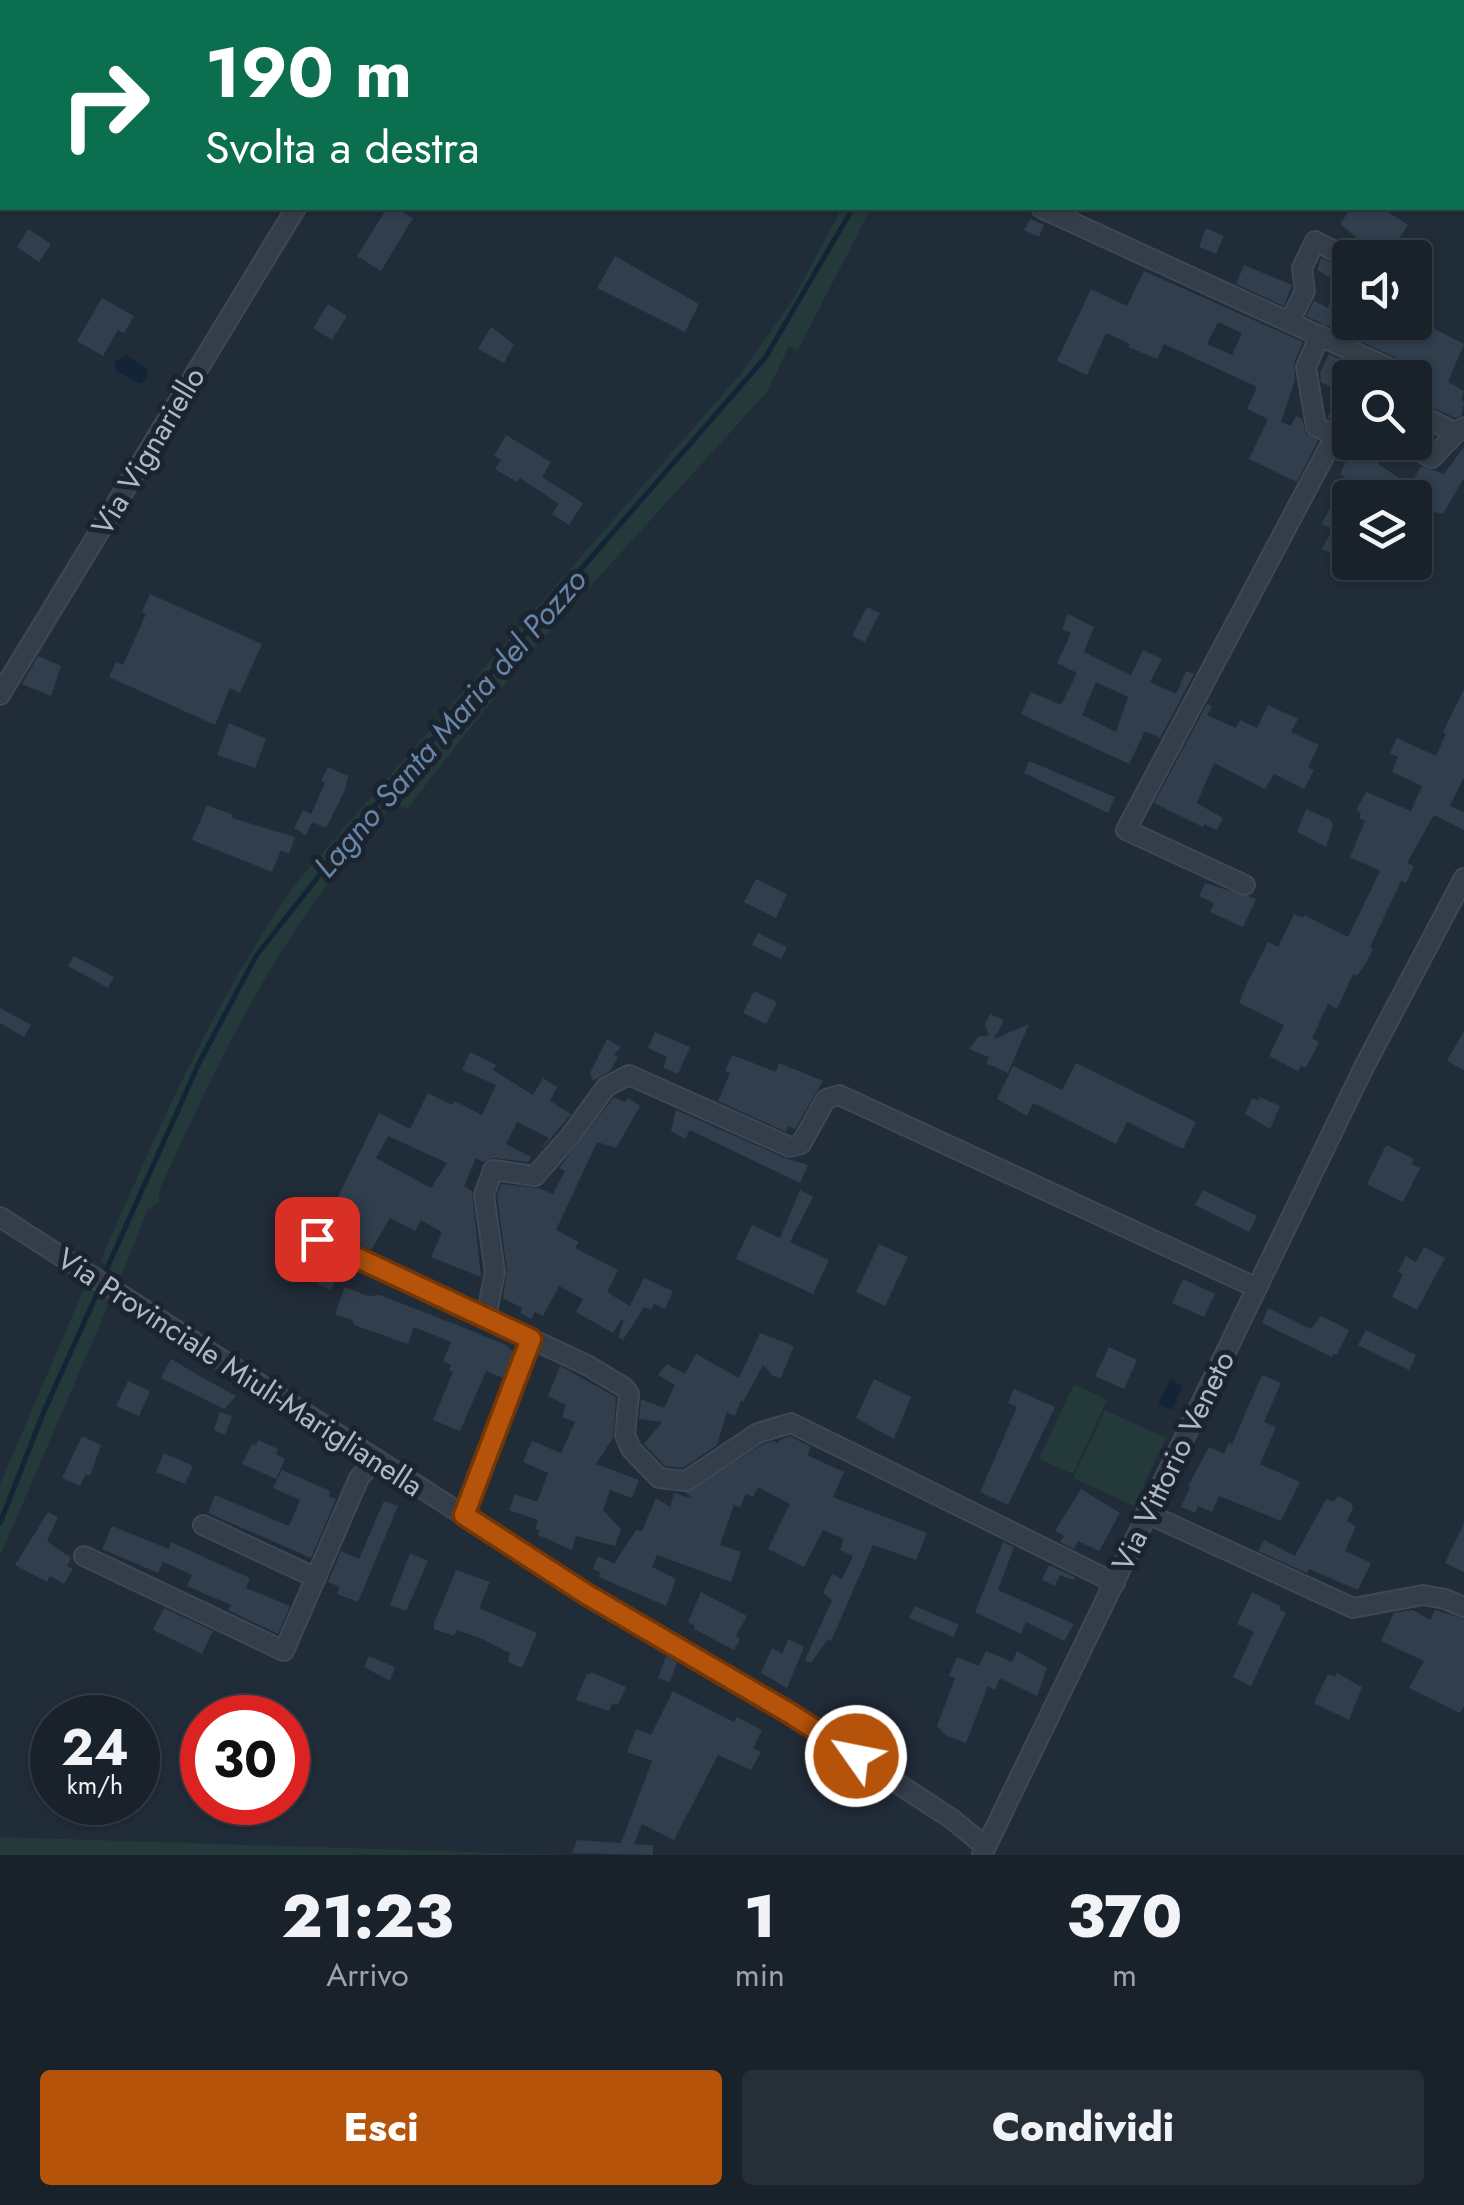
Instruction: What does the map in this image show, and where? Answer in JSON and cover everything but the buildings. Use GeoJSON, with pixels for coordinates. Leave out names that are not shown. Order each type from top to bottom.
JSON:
{"type":"FeatureCollection","features":[{"type":"Feature","properties":{"kind":"street","name":"Via Vignariello"},"geometry":{"type":"LineString","coordinates":[[0,695],[295,210]]}},
{"type":"Feature","properties":{"kind":"street"},"geometry":{"type":"LineString","coordinates":[[1044,210],[1373,360]]}},
{"type":"Feature","properties":{"kind":"street"},"geometry":{"type":"LineString","coordinates":[[1290,321],[1305,291],[1302,268],[1316,241],[1332,249]]}},
{"type":"Feature","properties":{"kind":"street"},"geometry":{"type":"LineString","coordinates":[[1320,335],[1306,367],[1316,427],[1332,434]]}},
{"type":"Feature","properties":{"kind":"street"},"geometry":{"type":"LineString","coordinates":[[1432,419],[1460,430],[1432,458]]}},
{"type":"Feature","properties":{"kind":"street"},"geometry":{"type":"LineString","coordinates":[[1245,885],[1126,830],[1210,670],[1332,456]]}},
{"type":"Feature","properties":{"kind":"street","name":"Via Vittorio Veneto"},"geometry":{"type":"LineString","coordinates":[[984,1851],[1364,1066],[1464,878]]}},
{"type":"Feature","properties":{"kind":"street"},"geometry":{"type":"LineString","coordinates":[[486,1318],[494,1272],[484,1195],[492,1170],[535,1176],[572,1136],[606,1087],[630,1075],[790,1147],[800,1144],[826,1099],[839,1095],[1257,1288]]}},
{"type":"Feature","properties":{"kind":"street","name":"Via Provinciale Miuli-Mariglianella"},"geometry":{"type":"LineString","coordinates":[[0,1217],[586,1594],[791,1714],[952,1819],[984,1851]]}},
{"type":"Feature","properties":{"kind":"street"},"geometry":{"type":"LineString","coordinates":[[290,1226],[587,1365],[625,1388],[629,1394],[625,1434],[639,1460],[659,1478],[686,1482],[758,1432],[791,1423],[1114,1583]]}},
{"type":"Feature","properties":{"kind":"street"},"geometry":{"type":"LineString","coordinates":[[464,1515],[531,1339]]}},
{"type":"Feature","properties":{"kind":"street"},"geometry":{"type":"LineString","coordinates":[[84,1556],[284,1651],[359,1478],[375,1459]]}},
{"type":"Feature","properties":{"kind":"street"},"geometry":{"type":"LineString","coordinates":[[1146,1513],[1354,1608],[1422,1596],[1464,1607]]}},
{"type":"Feature","properties":{"kind":"street"},"geometry":{"type":"LineString","coordinates":[[202,1526],[316,1578]]}},
{"type":"Feature","properties":{"kind":"green space"},"geometry":{"type":"Polygon","coordinates":[[[841,210],[870,210],[798,350],[789,346],[767,392],[526,657],[407,809],[393,804],[292,934],[212,1079],[159,1191],[159,1202],[148,1209],[120,1279],[101,1260],[144,1162],[239,972],[297,882],[743,371],[793,299],[841,210]]]}},
{"type":"Feature","properties":{"kind":"green space"},"geometry":{"type":"Polygon","coordinates":[[[86,1284],[111,1299],[0,1556],[0,1484],[86,1284]]]}},
{"type":"Feature","properties":{"kind":"green space"},"geometry":{"type":"Polygon","coordinates":[[[1074,1384],[1107,1400],[1073,1474],[1039,1459],[1074,1384]]]}},
{"type":"Feature","properties":{"kind":"green space"},"geometry":{"type":"Polygon","coordinates":[[[1105,1410],[1166,1438],[1134,1506],[1073,1478],[1105,1410]]]}},
{"type":"Feature","properties":{"kind":"green space"},"geometry":{"type":"Polygon","coordinates":[[[0,1837],[565,1855],[0,1855],[0,1837]]]}},
{"type":"Feature","properties":{"kind":"water"},"geometry":{"type":"Polygon","coordinates":[[[126,355],[148,369],[141,384],[116,371],[115,361],[126,355]]]}},
{"type":"Feature","properties":{"kind":"water"},"geometry":{"type":"Polygon","coordinates":[[[1170,1379],[1183,1386],[1172,1410],[1158,1404],[1170,1379]]]}},
{"type":"Feature","properties":{"kind":"waterway","name":"Lagno Santa Maria del Pozzo"},"geometry":{"type":"LineString","coordinates":[[104,1275],[199,1063],[256,956],[365,817],[765,358],[852,210]]}},
{"type":"Feature","properties":{"kind":"waterway","name":"Lagno Santa Maria del Pozzo"},"geometry":{"type":"LineString","coordinates":[[0,1523],[45,1409],[97,1294]]}},
{"type":"Feature","properties":{"kind":"route"},"geometry":{"type":"LineString","coordinates":[[317,1239],[531,1339],[464,1515],[586,1594],[856,1756]]}}]}
